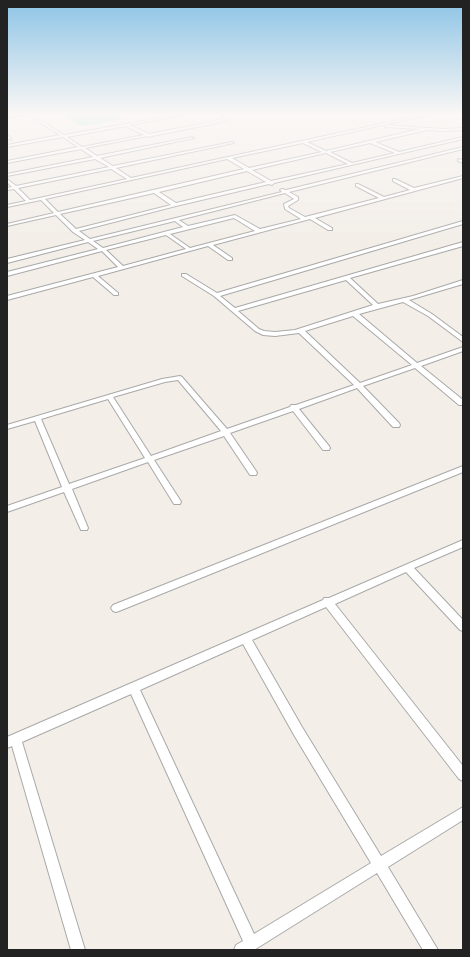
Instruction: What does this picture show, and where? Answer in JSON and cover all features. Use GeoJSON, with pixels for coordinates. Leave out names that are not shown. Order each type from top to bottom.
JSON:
{"type":"FeatureCollection","features":[{"type":"Feature","properties":{"kind":"street"},"geometry":{"type":"LineString","coordinates":[[7,162],[25,159]]}},
{"type":"Feature","properties":{"kind":"street"},"geometry":{"type":"LineString","coordinates":[[7,175],[92,159]]}},
{"type":"Feature","properties":{"kind":"street"},"geometry":{"type":"LineString","coordinates":[[96,159],[130,179]]}},
{"type":"Feature","properties":{"kind":"street"},"geometry":{"type":"LineString","coordinates":[[7,189],[152,159]]}},
{"type":"Feature","properties":{"kind":"street"},"geometry":{"type":"LineString","coordinates":[[7,206],[224,159]]}},
{"type":"Feature","properties":{"kind":"street"},"geometry":{"type":"LineString","coordinates":[[229,159],[296,198],[296,200],[286,205],[287,209],[330,229]]}},
{"type":"Feature","properties":{"kind":"street"},"geometry":{"type":"LineString","coordinates":[[7,226],[298,159]]}},
{"type":"Feature","properties":{"kind":"street"},"geometry":{"type":"LineString","coordinates":[[341,159],[350,163]]}},
{"type":"Feature","properties":{"kind":"street"},"geometry":{"type":"LineString","coordinates":[[74,230],[369,159]]}},
{"type":"Feature","properties":{"kind":"street"},"geometry":{"type":"LineString","coordinates":[[7,260],[418,159]]}},
{"type":"Feature","properties":{"kind":"street"},"geometry":{"type":"LineString","coordinates":[[423,159],[432,162]]}},
{"type":"Feature","properties":{"kind":"street"},"geometry":{"type":"LineString","coordinates":[[7,298],[463,177]]}},
{"type":"Feature","properties":{"kind":"street"},"geometry":{"type":"LineString","coordinates":[[7,180],[28,201]]}},
{"type":"Feature","properties":{"kind":"street"},"geometry":{"type":"LineString","coordinates":[[395,180],[414,190]]}},
{"type":"Feature","properties":{"kind":"street"},"geometry":{"type":"LineString","coordinates":[[358,185],[383,198]]}},
{"type":"Feature","properties":{"kind":"street"},"geometry":{"type":"LineString","coordinates":[[156,192],[175,205]]}},
{"type":"Feature","properties":{"kind":"street"},"geometry":{"type":"LineString","coordinates":[[41,198],[74,230],[103,250],[122,268]]}},
{"type":"Feature","properties":{"kind":"street"},"geometry":{"type":"LineString","coordinates":[[7,274],[235,216],[259,231]]}},
{"type":"Feature","properties":{"kind":"street"},"geometry":{"type":"LineString","coordinates":[[175,219],[187,228]]}},
{"type":"Feature","properties":{"kind":"street"},"geometry":{"type":"LineString","coordinates":[[216,294],[463,222]]}},
{"type":"Feature","properties":{"kind":"street"},"geometry":{"type":"LineString","coordinates":[[166,233],[189,249]]}},
{"type":"Feature","properties":{"kind":"street"},"geometry":{"type":"LineString","coordinates":[[209,244],[230,259]]}},
{"type":"Feature","properties":{"kind":"street"},"geometry":{"type":"LineString","coordinates":[[234,310],[463,244]]}},
{"type":"Feature","properties":{"kind":"street"},"geometry":{"type":"LineString","coordinates":[[94,275],[116,294]]}},
{"type":"Feature","properties":{"kind":"street"},"geometry":{"type":"LineString","coordinates":[[184,275],[216,294],[257,330],[263,333],[275,334],[300,330],[377,306],[404,300],[463,282]]}},
{"type":"Feature","properties":{"kind":"street"},"geometry":{"type":"LineString","coordinates":[[347,278],[377,306]]}},
{"type":"Feature","properties":{"kind":"street"},"geometry":{"type":"LineString","coordinates":[[456,284],[463,289]]}},
{"type":"Feature","properties":{"kind":"street"},"geometry":{"type":"LineString","coordinates":[[404,300],[430,315],[463,340]]}},
{"type":"Feature","properties":{"kind":"street"},"geometry":{"type":"LineString","coordinates":[[354,313],[461,403],[463,402]]}},
{"type":"Feature","properties":{"kind":"street"},"geometry":{"type":"LineString","coordinates":[[300,330],[358,385],[396,425]]}},
{"type":"Feature","properties":{"kind":"street"},"geometry":{"type":"LineString","coordinates":[[7,509],[463,348]]}},
{"type":"Feature","properties":{"kind":"street"},"geometry":{"type":"LineString","coordinates":[[7,426],[164,380],[180,378],[225,432],[253,473]]}},
{"type":"Feature","properties":{"kind":"street"},"geometry":{"type":"LineString","coordinates":[[109,396],[177,502]]}},
{"type":"Feature","properties":{"kind":"street"},"geometry":{"type":"LineString","coordinates":[[294,407],[326,448]]}},
{"type":"Feature","properties":{"kind":"street"},"geometry":{"type":"LineString","coordinates":[[37,418],[84,528]]}},
{"type":"Feature","properties":{"kind":"street"},"geometry":{"type":"LineString","coordinates":[[116,608],[463,469]]}},
{"type":"Feature","properties":{"kind":"street"},"geometry":{"type":"LineString","coordinates":[[78,950],[12,741],[327,601],[463,543]]}},
{"type":"Feature","properties":{"kind":"street"},"geometry":{"type":"LineString","coordinates":[[408,567],[463,627]]}},
{"type":"Feature","properties":{"kind":"street"},"geometry":{"type":"LineString","coordinates":[[327,601],[463,775]]}},
{"type":"Feature","properties":{"kind":"street"},"geometry":{"type":"LineString","coordinates":[[245,638],[378,866],[432,950]]}},
{"type":"Feature","properties":{"kind":"street"},"geometry":{"type":"LineString","coordinates":[[133,687],[246,947],[463,813]]}}]}
